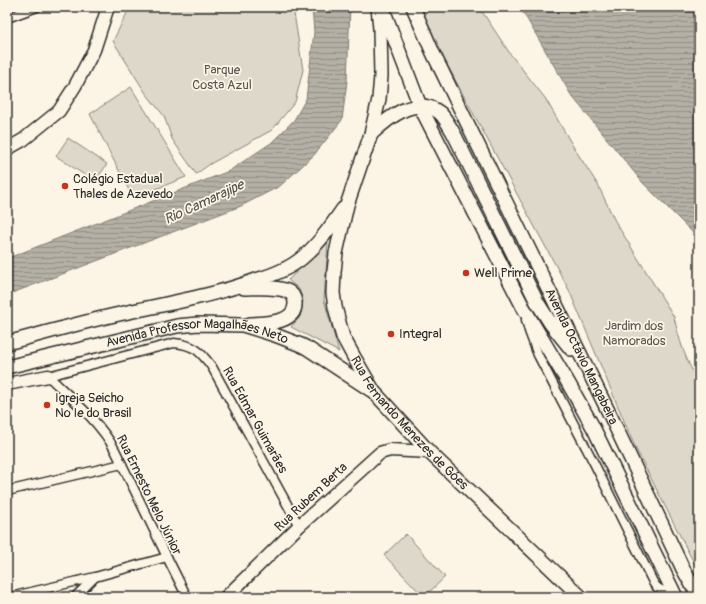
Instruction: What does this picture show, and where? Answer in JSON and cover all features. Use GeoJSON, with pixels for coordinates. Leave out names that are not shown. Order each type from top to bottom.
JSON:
{"type":"FeatureCollection","features":[{"type":"Feature","properties":{"kind":"main road"},"geometry":{"type":"LineString","coordinates":[[347,205],[371,134],[379,99],[381,76],[378,7]]}},
{"type":"Feature","properties":{"kind":"main road","name":"Avenida Octávio Mangabeira"},"geometry":{"type":"LineString","coordinates":[[382,7],[420,106],[523,307],[593,427],[675,595]]}},
{"type":"Feature","properties":{"kind":"main road","name":"Avenida Octávio Mangabeira"},"geometry":{"type":"LineString","coordinates":[[413,7],[440,66],[611,417],[683,569],[699,597]]}},
{"type":"Feature","properties":{"kind":"main road"},"geometry":{"type":"LineString","coordinates":[[371,134],[393,115],[412,107],[420,106],[430,108],[435,110],[446,120],[537,302],[551,324],[586,368]]}},
{"type":"Feature","properties":{"kind":"main road","name":"Avenida Professor Magalhães Neto"},"geometry":{"type":"LineString","coordinates":[[7,343],[124,313],[185,301],[234,288],[280,272],[302,258],[315,246],[347,205]]}},
{"type":"Feature","properties":{"kind":"main road","name":"Rua Fernando Menezes de Góes"},"geometry":{"type":"LineString","coordinates":[[347,205],[335,259],[333,293],[335,307],[343,337],[374,392],[429,452],[581,597]]}},
{"type":"Feature","properties":{"kind":"main road"},"geometry":{"type":"LineString","coordinates":[[234,288],[279,289],[287,291],[292,295],[295,301],[295,308],[292,315],[287,318],[280,321],[243,325]]}},
{"type":"Feature","properties":{"kind":"main road","name":"Avenida Professor Magalhães Neto"},"geometry":{"type":"LineString","coordinates":[[12,365],[177,326],[198,324],[243,325],[301,345],[374,392]]}},
{"type":"Feature","properties":{"kind":"main road"},"geometry":{"type":"LineString","coordinates":[[7,372],[12,365]]}},
{"type":"Feature","properties":{"kind":"street"},"geometry":{"type":"LineString","coordinates":[[7,18],[37,7]]}},
{"type":"Feature","properties":{"kind":"street"},"geometry":{"type":"LineString","coordinates":[[7,149],[23,140],[59,111],[76,86],[94,50],[108,7]]}},
{"type":"Feature","properties":{"kind":"street","name":"Avenida Professor Magalhães Neto"},"geometry":{"type":"LineString","coordinates":[[7,384],[48,376],[174,343]]}},
{"type":"Feature","properties":{"kind":"street","name":"Rua Edmar Guimarães"},"geometry":{"type":"LineString","coordinates":[[174,343],[183,344],[199,351],[212,367],[299,526]]}},
{"type":"Feature","properties":{"kind":"street","name":"Rua Ernesto Melo Júnior"},"geometry":{"type":"LineString","coordinates":[[48,376],[101,429],[109,439],[187,597]]}},
{"type":"Feature","properties":{"kind":"street","name":"Rua Rubem Berta"},"geometry":{"type":"LineString","coordinates":[[226,597],[299,526],[380,453],[390,450],[429,452]]}},
{"type":"Feature","properties":{"kind":"street"},"geometry":{"type":"LineString","coordinates":[[7,491],[122,464]]}},
{"type":"Feature","properties":{"kind":"street"},"geometry":{"type":"LineString","coordinates":[[10,597],[95,577],[167,557]]}},
{"type":"Feature","properties":{"kind":"street"},"geometry":{"type":"LineString","coordinates":[[75,597],[95,577]]}},
{"type":"Feature","properties":{"kind":"green space","name":"Parque Costa Azul"},"geometry":{"type":"Polygon","coordinates":[[[130,7],[293,7],[303,70],[295,102],[272,130],[210,164],[196,174],[172,139],[164,116],[145,92],[113,41],[130,7]]]}},
{"type":"Feature","properties":{"kind":"green space","name":"Jardim dos Namorados"},"geometry":{"type":"Polygon","coordinates":[[[420,7],[479,7],[511,55],[545,98],[574,148],[598,185],[615,221],[674,317],[687,359],[699,381],[699,573],[635,447],[569,290],[427,28],[420,7]]]}},
{"type":"Feature","properties":{"kind":"green space"},"geometry":{"type":"Polygon","coordinates":[[[131,87],[186,177],[133,198],[90,114],[131,87]]]}},
{"type":"Feature","properties":{"kind":"green space"},"geometry":{"type":"Polygon","coordinates":[[[68,138],[107,164],[95,182],[56,156],[68,138]]]}},
{"type":"Feature","properties":{"kind":"green space"},"geometry":{"type":"Polygon","coordinates":[[[328,242],[324,300],[339,352],[291,327],[300,317],[303,301],[299,289],[288,280],[328,242]]]}},
{"type":"Feature","properties":{"kind":"green space"},"geometry":{"type":"Polygon","coordinates":[[[406,534],[445,577],[424,597],[384,555],[406,534]]]}},
{"type":"Feature","properties":{"kind":"water","name":"Rio Camarajipe"},"geometry":{"type":"Polygon","coordinates":[[[312,7],[350,7],[347,81],[342,120],[314,155],[280,186],[241,206],[7,295],[7,258],[229,171],[271,143],[294,120],[306,99],[314,32],[312,7]]]}},
{"type":"Feature","properties":{"kind":"water"},"geometry":{"type":"Polygon","coordinates":[[[520,7],[699,7],[699,239],[643,183],[571,95],[520,7]]]}},
{"type":"Feature","properties":{"kind":"place","name":"Colégio Estadual Thales de Azevedo"},"geometry":{"type":"Point","coordinates":[65,186]}},
{"type":"Feature","properties":{"kind":"place","name":"Well Prime"},"geometry":{"type":"Point","coordinates":[466,273]}},
{"type":"Feature","properties":{"kind":"place","name":"Integral"},"geometry":{"type":"Point","coordinates":[391,334]}},
{"type":"Feature","properties":{"kind":"place","name":"Igreja Seicho No Ie do Brasil"},"geometry":{"type":"Point","coordinates":[47,405]}}]}
